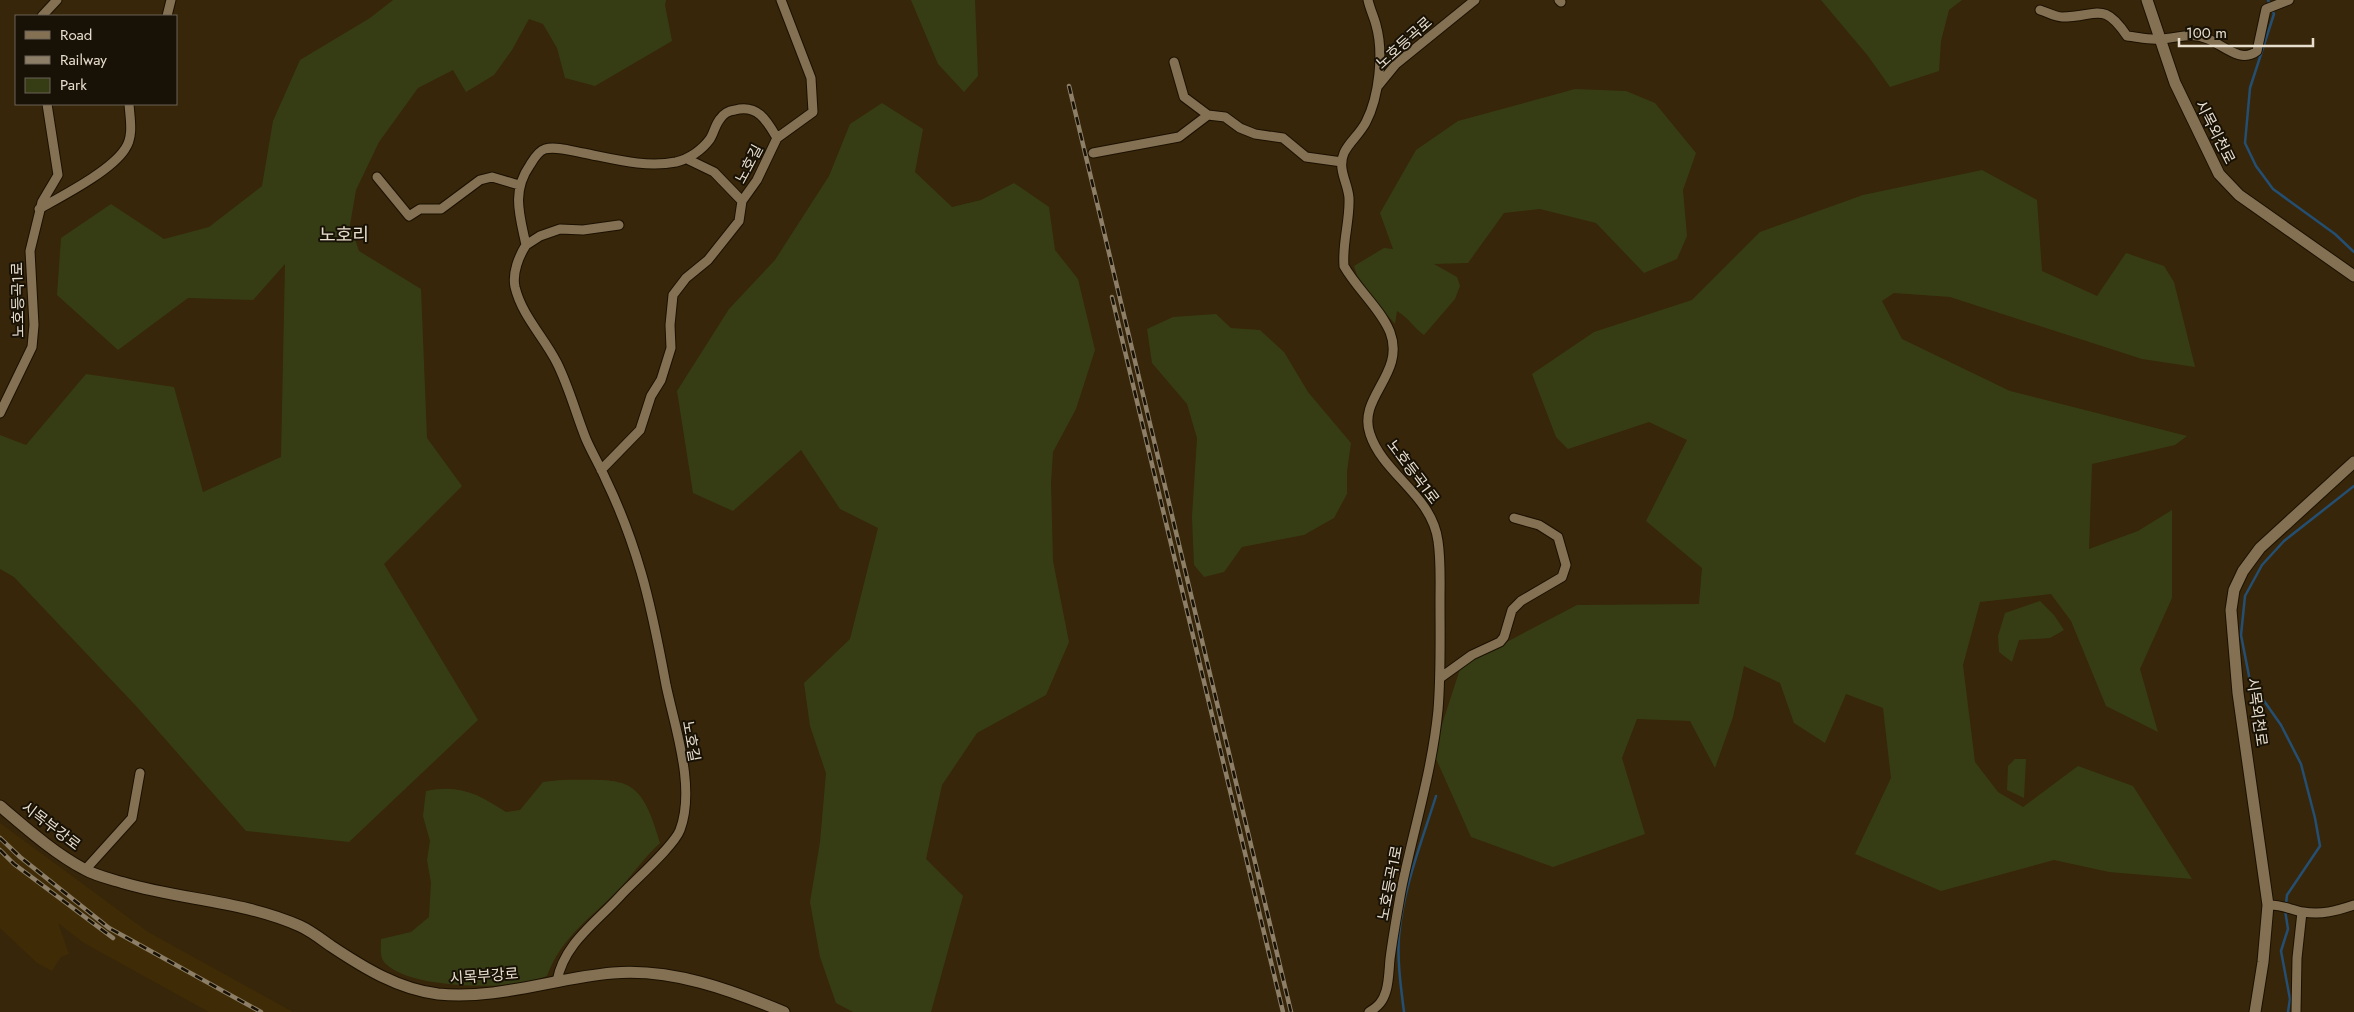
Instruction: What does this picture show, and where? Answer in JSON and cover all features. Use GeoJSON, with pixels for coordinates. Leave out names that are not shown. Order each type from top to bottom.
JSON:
{"type":"FeatureCollection","features":[{"type":"Feature","properties":{"kind":"street"},"geometry":{"type":"LineString","coordinates":[[43,15],[57,0]]}},
{"type":"Feature","properties":{"kind":"street"},"geometry":{"type":"LineString","coordinates":[[167,15],[171,0]]}},
{"type":"Feature","properties":{"kind":"street"},"geometry":{"type":"LineString","coordinates":[[777,138],[813,112],[811,78],[781,0]]}},
{"type":"Feature","properties":{"kind":"street"},"geometry":{"type":"LineString","coordinates":[[1174,62],[1184,97],[1208,115],[1225,116],[1240,128],[1255,134],[1283,138],[1306,157],[1342,162],[1344,153],[1366,122],[1380,66],[1381,48],[1368,0]]}},
{"type":"Feature","properties":{"kind":"street","name":"노호등곡로"},"geometry":{"type":"LineString","coordinates":[[1376,88],[1396,64],[1475,0]]}},
{"type":"Feature","properties":{"kind":"street","name":"시목외천로"},"geometry":{"type":"LineString","coordinates":[[2147,0],[2175,83],[2220,174],[2239,195],[2354,276]]}},
{"type":"Feature","properties":{"kind":"street"},"geometry":{"type":"LineString","coordinates":[[2040,10],[2062,17],[2098,10],[2117,18],[2128,36],[2160,40],[2182,35],[2196,36],[2207,38],[2239,55],[2252,54],[2259,46],[2266,9],[2288,0]]}},
{"type":"Feature","properties":{"kind":"street","name":"노호등곡1로"},"geometry":{"type":"LineString","coordinates":[[0,412],[32,347],[34,325],[30,251],[39,209],[58,175],[47,105]]}},
{"type":"Feature","properties":{"kind":"street"},"geometry":{"type":"LineString","coordinates":[[39,209],[96,174],[125,149],[131,125],[129,105]]}},
{"type":"Feature","properties":{"kind":"street","name":"노호길"},"geometry":{"type":"LineString","coordinates":[[557,981],[560,964],[577,938],[610,907],[679,833],[685,802],[680,748],[651,611],[630,540],[556,362],[532,323],[516,289],[514,280],[520,254],[526,245],[517,207],[519,185],[529,166],[538,154],[545,149],[565,149],[654,166],[687,159],[710,139],[718,120],[726,112],[740,108],[753,109],[765,118],[777,138],[757,180],[742,200],[739,221],[708,260],[686,278],[673,296],[670,325],[671,348],[661,380],[651,396],[640,430],[601,470]]}},
{"type":"Feature","properties":{"kind":"street"},"geometry":{"type":"LineString","coordinates":[[1093,153],[1179,137],[1208,115]]}},
{"type":"Feature","properties":{"kind":"street"},"geometry":{"type":"LineString","coordinates":[[687,159],[714,172],[742,200]]}},
{"type":"Feature","properties":{"kind":"street","name":"노호등곡1로"},"geometry":{"type":"LineString","coordinates":[[1342,162],[1343,177],[1349,202],[1343,255],[1344,266],[1390,333],[1393,350],[1388,374],[1369,407],[1366,418],[1370,434],[1381,456],[1412,488],[1435,527],[1440,559],[1440,678],[1433,752],[1398,908],[1387,988],[1383,1000],[1369,1012]]}},
{"type":"Feature","properties":{"kind":"street"},"geometry":{"type":"LineString","coordinates":[[377,176],[410,216],[420,209],[441,208],[480,180],[492,177],[519,185]]}},
{"type":"Feature","properties":{"kind":"street"},"geometry":{"type":"LineString","coordinates":[[526,245],[540,236],[560,229],[583,230],[619,225]]}},
{"type":"Feature","properties":{"kind":"street","name":"시목외천로"},"geometry":{"type":"LineString","coordinates":[[2254,1012],[2273,905],[2238,693],[2231,610],[2234,590],[2243,571],[2260,548],[2354,462]]}},
{"type":"Feature","properties":{"kind":"street"},"geometry":{"type":"LineString","coordinates":[[1440,678],[1472,655],[1500,642],[1504,637],[1512,610],[1521,601],[1562,577],[1566,565],[1558,537],[1539,525],[1514,518]]}},
{"type":"Feature","properties":{"kind":"street","name":"시목부강로"},"geometry":{"type":"LineString","coordinates":[[85,870],[132,818],[140,773]]}},
{"type":"Feature","properties":{"kind":"street","name":"시목부강로"},"geometry":{"type":"LineString","coordinates":[[0,806],[85,870],[153,891],[256,909],[301,926],[378,976],[399,984],[437,994],[471,995],[508,992],[557,981],[614,973],[654,974],[695,980],[784,1012]]}},
{"type":"Feature","properties":{"kind":"street"},"geometry":{"type":"LineString","coordinates":[[2273,905],[2302,912],[2328,914],[2354,905]]}},
{"type":"Feature","properties":{"kind":"street"},"geometry":{"type":"LineString","coordinates":[[2296,1012],[2297,958],[2302,912]]}},
{"type":"Feature","properties":{"kind":"shaded area"},"geometry":{"type":"Polygon","coordinates":[[[0,823],[148,932],[293,1012],[209,1012],[84,943],[58,923],[69,954],[61,957],[52,971],[37,963],[0,928],[0,823]]]}},
{"type":"Feature","properties":{"kind":"green space"},"geometry":{"type":"Polygon","coordinates":[[[393,0],[666,0],[665,5],[672,41],[595,86],[565,78],[557,48],[543,24],[529,19],[512,50],[494,75],[466,92],[453,70],[418,88],[379,142],[356,190],[350,225],[359,251],[421,289],[427,438],[462,486],[384,564],[478,720],[349,842],[246,831],[137,707],[14,577],[0,569],[0,435],[26,445],[86,374],[174,387],[203,492],[281,457],[285,264],[253,300],[188,298],[118,350],[57,295],[61,238],[111,204],[164,239],[209,227],[262,186],[273,121],[300,60],[370,18],[393,0]]]}},
{"type":"Feature","properties":{"kind":"green space"},"geometry":{"type":"Polygon","coordinates":[[[911,0],[975,0],[978,76],[964,92],[938,64],[911,0]]]}},
{"type":"Feature","properties":{"kind":"green space"},"geometry":{"type":"Polygon","coordinates":[[[1821,0],[1962,0],[1949,10],[1941,41],[1939,71],[1890,87],[1868,56],[1821,0]]]}},
{"type":"Feature","properties":{"kind":"green space"},"geometry":{"type":"Polygon","coordinates":[[[1575,89],[1626,91],[1655,103],[1696,153],[1683,190],[1687,236],[1677,259],[1644,273],[1596,223],[1540,209],[1504,213],[1468,263],[1434,264],[1457,277],[1460,286],[1455,299],[1424,335],[1397,311],[1395,324],[1360,284],[1354,266],[1384,248],[1393,249],[1380,213],[1416,150],[1458,121],[1575,89]]]}},
{"type":"Feature","properties":{"kind":"green space"},"geometry":{"type":"Polygon","coordinates":[[[882,103],[923,129],[915,172],[952,207],[981,200],[1014,183],[1049,207],[1055,250],[1078,279],[1095,350],[1076,409],[1053,452],[1051,483],[1053,561],[1069,642],[1046,695],[977,733],[942,785],[926,859],[963,896],[931,1012],[853,1012],[836,1003],[820,957],[810,902],[820,842],[826,773],[810,726],[804,683],[850,639],[878,528],[840,509],[801,450],[733,511],[693,493],[677,391],[729,309],[775,260],[829,176],[850,124],[882,103]]]}},
{"type":"Feature","properties":{"kind":"green space"},"geometry":{"type":"Polygon","coordinates":[[[1982,170],[2037,200],[2042,271],[2097,296],[2126,253],[2164,266],[2174,282],[2195,367],[2142,359],[1950,297],[1894,293],[1882,301],[1902,339],[2010,391],[2187,436],[2175,445],[2092,464],[2089,549],[2138,531],[2172,510],[2172,598],[2140,669],[2158,732],[2106,706],[2071,621],[2051,594],[1980,602],[1963,665],[1975,762],[1998,792],[2023,807],[2078,766],[2133,786],[2192,879],[2109,872],[2054,860],[1941,891],[1855,854],[1891,778],[1883,708],[1846,694],[1825,743],[1794,723],[1780,683],[1744,666],[1733,717],[1715,768],[1690,721],[1637,719],[1622,758],[1645,834],[1553,867],[1471,837],[1433,752],[1461,666],[1577,605],[1699,604],[1702,568],[1646,521],[1687,440],[1649,422],[1568,449],[1556,437],[1532,374],[1594,332],[1692,300],[1760,232],[1863,195],[1982,170]]]}},
{"type":"Feature","properties":{"kind":"green space"},"geometry":{"type":"Polygon","coordinates":[[[1216,314],[1231,328],[1260,330],[1284,352],[1308,392],[1351,443],[1347,471],[1347,494],[1334,518],[1304,535],[1242,547],[1224,572],[1204,577],[1194,565],[1192,517],[1197,438],[1187,404],[1152,363],[1147,329],[1173,317],[1216,314]]]}},
{"type":"Feature","properties":{"kind":"green space"},"geometry":{"type":"Polygon","coordinates":[[[2040,601],[2054,615],[2064,630],[2050,638],[2019,640],[2012,662],[1999,652],[1998,636],[2005,613],[2040,601]]]}},
{"type":"Feature","properties":{"kind":"green space"},"geometry":{"type":"Polygon","coordinates":[[[2015,759],[2026,759],[2024,798],[2007,790],[2008,766],[2015,759]]]}},
{"type":"Feature","properties":{"kind":"green space"},"geometry":{"type":"Polygon","coordinates":[[[602,780],[628,786],[637,793],[645,804],[653,820],[660,843],[622,886],[570,937],[553,962],[547,976],[524,983],[503,985],[449,984],[412,977],[397,972],[386,964],[381,956],[381,939],[411,932],[429,917],[431,883],[427,860],[430,841],[423,816],[426,791],[449,789],[468,792],[506,812],[520,810],[543,782],[602,780]]]}},
{"type":"Feature","properties":{"kind":"waterway"},"geometry":{"type":"LineString","coordinates":[[2268,0],[2274,14],[2250,88],[2245,143],[2256,166],[2273,189],[2335,234],[2354,252]]}},
{"type":"Feature","properties":{"kind":"waterway"},"geometry":{"type":"LineString","coordinates":[[2286,904],[2287,895],[2320,846],[2301,764],[2281,725],[2250,681],[2241,635],[2245,596],[2262,565],[2284,541],[2354,486]]}},
{"type":"Feature","properties":{"kind":"waterway"},"geometry":{"type":"LineString","coordinates":[[1404,1012],[1399,955],[1401,918],[1414,865],[1436,796]]}},
{"type":"Feature","properties":{"kind":"waterway"},"geometry":{"type":"LineString","coordinates":[[2285,910],[2288,929],[2281,951],[2290,999],[2288,1012]]}},
{"type":"Feature","properties":{"kind":"railway"},"geometry":{"type":"LineString","coordinates":[[1069,86],[1291,1012]]}},
{"type":"Feature","properties":{"kind":"railway"},"geometry":{"type":"LineString","coordinates":[[1112,297],[1283,1012]]}},
{"type":"Feature","properties":{"kind":"railway"},"geometry":{"type":"LineString","coordinates":[[0,838],[20,857],[109,928],[261,1012]]}},
{"type":"Feature","properties":{"kind":"railway"},"geometry":{"type":"LineString","coordinates":[[0,850],[14,864],[113,938]]}},
{"type":"Feature","properties":{"kind":"district","name":"노호리"},"geometry":{"type":"Point","coordinates":[344,235]}}]}
